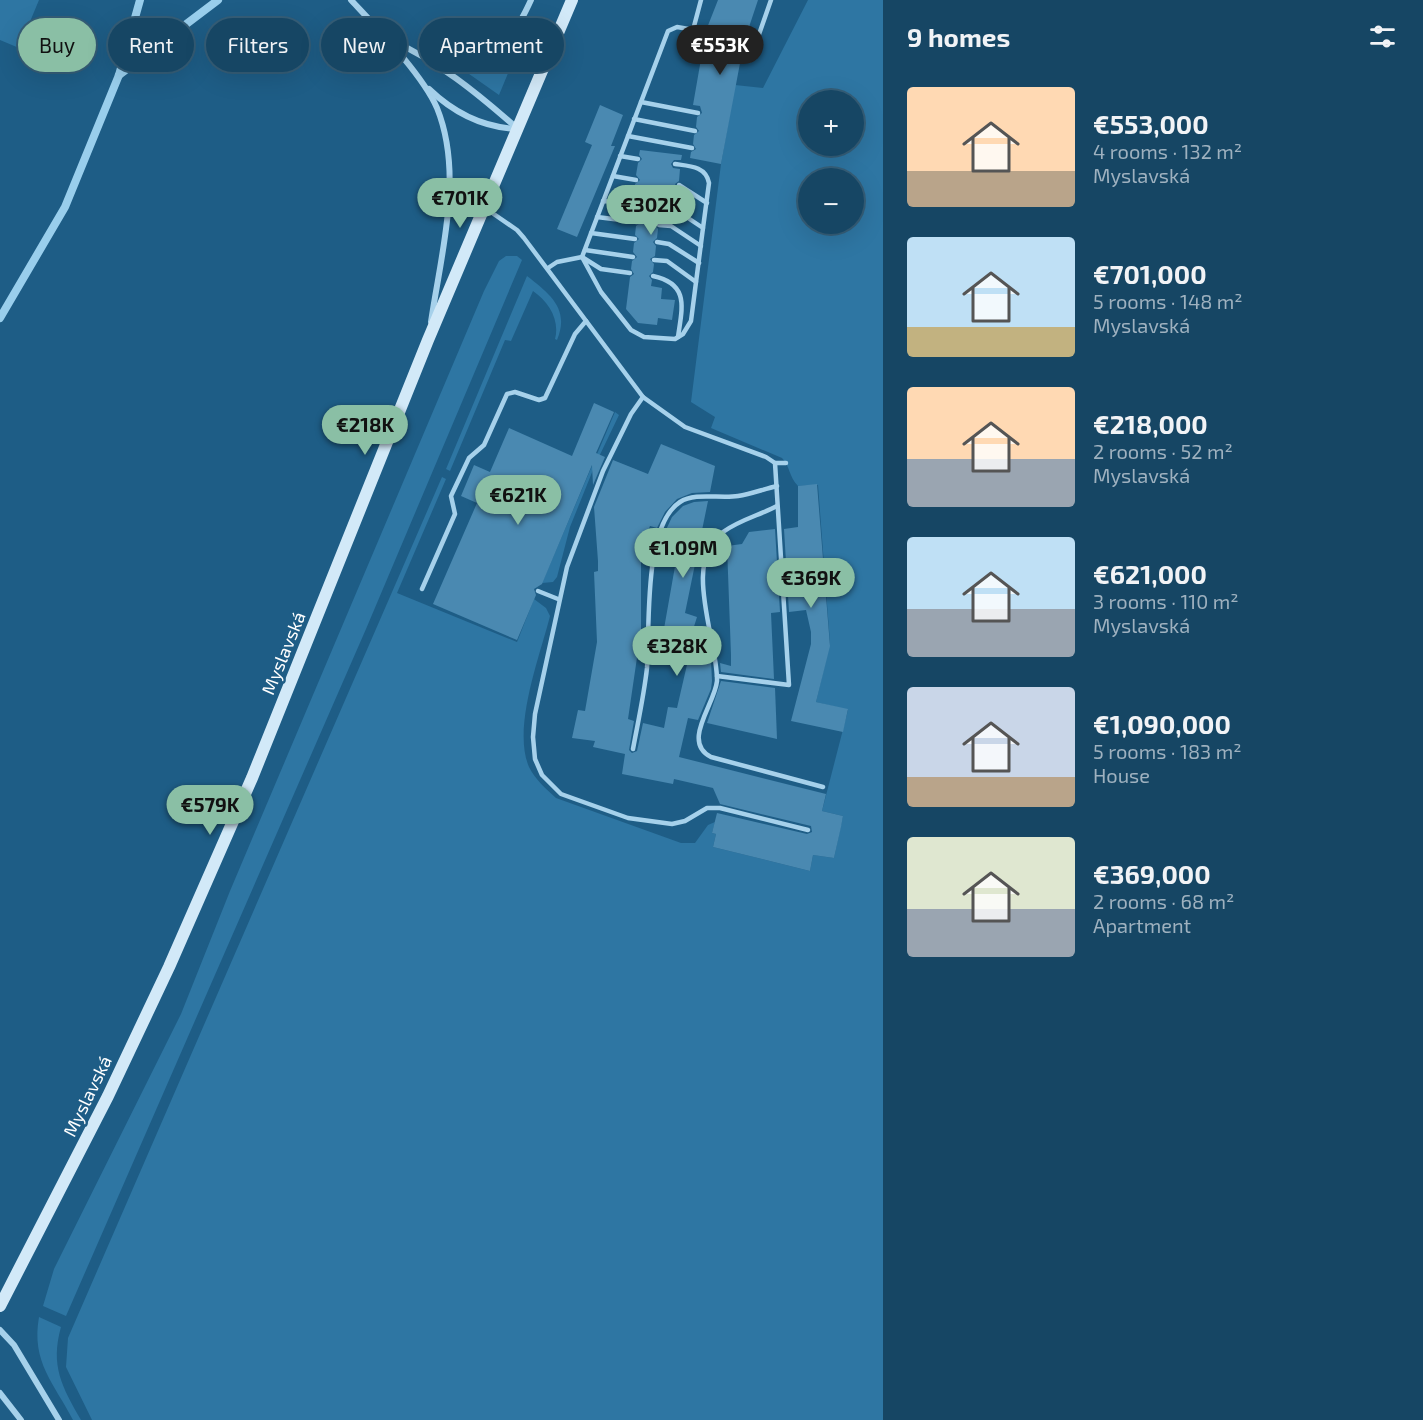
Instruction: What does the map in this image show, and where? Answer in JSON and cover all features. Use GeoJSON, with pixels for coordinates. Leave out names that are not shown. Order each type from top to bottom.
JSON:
{"type":"FeatureCollection","features":[{"type":"Feature","properties":{"kind":"street"},"geometry":{"type":"LineString","coordinates":[[351,0],[368,18]]}},
{"type":"Feature","properties":{"kind":"street"},"geometry":{"type":"LineString","coordinates":[[521,18],[531,0]]}},
{"type":"Feature","properties":{"kind":"street","name":"Myslavská"},"geometry":{"type":"LineString","coordinates":[[0,1306],[108,1096],[169,967],[252,778],[428,340],[572,0]]}},
{"type":"Feature","properties":{"kind":"street"},"geometry":{"type":"LineString","coordinates":[[407,65],[436,108],[449,157],[449,199],[428,340]]}},
{"type":"Feature","properties":{"kind":"street"},"geometry":{"type":"LineString","coordinates":[[448,72],[471,88],[519,129]]}},
{"type":"Feature","properties":{"kind":"street"},"geometry":{"type":"LineString","coordinates":[[420,81],[463,114],[496,127],[519,129]]}},
{"type":"Feature","properties":{"kind":"street"},"geometry":{"type":"LineString","coordinates":[[0,1330],[14,1345],[59,1420]]}},
{"type":"Feature","properties":{"kind":"street"},"geometry":{"type":"LineString","coordinates":[[0,1393],[21,1420]]}},
{"type":"Feature","properties":{"kind":"lane"},"geometry":{"type":"LineString","coordinates":[[693,30],[701,0]]}},
{"type":"Feature","properties":{"kind":"lane"},"geometry":{"type":"LineString","coordinates":[[750,60],[771,0]]}},
{"type":"Feature","properties":{"kind":"lane"},"geometry":{"type":"LineString","coordinates":[[582,257],[668,31],[675,27],[706,33]]}},
{"type":"Feature","properties":{"kind":"lane"},"geometry":{"type":"LineString","coordinates":[[641,102],[698,113]]}},
{"type":"Feature","properties":{"kind":"lane"},"geometry":{"type":"LineString","coordinates":[[634,119],[695,131]]}},
{"type":"Feature","properties":{"kind":"lane"},"geometry":{"type":"LineString","coordinates":[[628,136],[692,148]]}},
{"type":"Feature","properties":{"kind":"lane"},"geometry":{"type":"LineString","coordinates":[[620,156],[639,159]]}},
{"type":"Feature","properties":{"kind":"lane"},"geometry":{"type":"LineString","coordinates":[[582,257],[601,292],[631,330],[644,337],[671,340],[678,338],[687,330],[691,321],[710,183],[706,174],[694,167],[675,164]]}},
{"type":"Feature","properties":{"kind":"lane"},"geometry":{"type":"LineString","coordinates":[[612,176],[636,180]]}},
{"type":"Feature","properties":{"kind":"lane"},"geometry":{"type":"LineString","coordinates":[[679,185],[707,203]]}},
{"type":"Feature","properties":{"kind":"lane"},"geometry":{"type":"LineString","coordinates":[[603,201],[639,205]]}},
{"type":"Feature","properties":{"kind":"lane"},"geometry":{"type":"LineString","coordinates":[[661,207],[673,208],[703,228]]}},
{"type":"Feature","properties":{"kind":"lane"},"geometry":{"type":"LineString","coordinates":[[485,208],[517,230],[644,397],[685,427],[766,457],[775,463],[786,463]]}},
{"type":"Feature","properties":{"kind":"lane"},"geometry":{"type":"LineString","coordinates":[[597,217],[637,222]]}},
{"type":"Feature","properties":{"kind":"lane"},"geometry":{"type":"LineString","coordinates":[[659,225],[671,226],[701,246]]}},
{"type":"Feature","properties":{"kind":"lane"},"geometry":{"type":"LineString","coordinates":[[591,233],[635,239]]}},
{"type":"Feature","properties":{"kind":"lane"},"geometry":{"type":"LineString","coordinates":[[657,242],[669,244],[699,263]]}},
{"type":"Feature","properties":{"kind":"lane"},"geometry":{"type":"LineString","coordinates":[[585,250],[633,257]]}},
{"type":"Feature","properties":{"kind":"lane"},"geometry":{"type":"LineString","coordinates":[[548,268],[557,262],[582,257],[601,269],[630,273]]}},
{"type":"Feature","properties":{"kind":"lane"},"geometry":{"type":"LineString","coordinates":[[654,260],[667,261],[696,282]]}},
{"type":"Feature","properties":{"kind":"lane"},"geometry":{"type":"LineString","coordinates":[[653,276],[673,283],[680,293],[682,303],[678,338]]}},
{"type":"Feature","properties":{"kind":"lane"},"geometry":{"type":"LineString","coordinates":[[422,589],[455,514],[451,496],[468,458],[484,445],[509,393],[519,393],[539,400],[545,398],[574,334],[586,321]]}},
{"type":"Feature","properties":{"kind":"lane"},"geometry":{"type":"LineString","coordinates":[[644,397],[631,414],[603,471],[567,567],[558,599],[535,714],[533,737],[538,769],[550,785],[561,794],[647,822],[672,824],[685,821],[697,812],[712,808],[808,830]]}},
{"type":"Feature","properties":{"kind":"lane"},"geometry":{"type":"LineString","coordinates":[[717,676],[789,685],[775,463]]}},
{"type":"Feature","properties":{"kind":"lane"},"geometry":{"type":"LineString","coordinates":[[633,749],[647,666],[649,589],[658,543],[666,517],[672,508],[690,497],[721,498],[777,486]]}},
{"type":"Feature","properties":{"kind":"lane"},"geometry":{"type":"LineString","coordinates":[[777,506],[723,532],[713,543],[706,561],[703,588],[717,676],[715,695],[698,734],[699,746],[711,757],[823,787]]}},
{"type":"Feature","properties":{"kind":"lane"},"geometry":{"type":"LineString","coordinates":[[538,591],[558,599]]}},
{"type":"Feature","properties":{"kind":"shaded area"},"geometry":{"type":"Polygon","coordinates":[[[0,0],[39,0],[32,18],[18,18],[18,48],[0,40],[0,0]]]}},
{"type":"Feature","properties":{"kind":"shaded area"},"geometry":{"type":"Polygon","coordinates":[[[808,0],[883,0],[883,1420],[92,1420],[66,1367],[68,1338],[442,477],[446,479],[397,593],[517,642],[534,599],[546,608],[550,616],[529,692],[524,733],[529,767],[534,776],[556,798],[681,843],[695,843],[708,825],[715,822],[712,833],[716,834],[713,847],[810,871],[813,855],[834,858],[843,816],[822,811],[848,710],[816,702],[830,643],[818,485],[798,486],[782,458],[711,428],[715,417],[691,402],[721,164],[735,85],[763,88],[808,0]]]}},
{"type":"Feature","properties":{"kind":"shaded area"},"geometry":{"type":"Polygon","coordinates":[[[466,72],[509,72],[499,95],[466,72]]]}},
{"type":"Feature","properties":{"kind":"shaded area"},"geometry":{"type":"Polygon","coordinates":[[[506,256],[517,256],[522,260],[366,629],[66,1316],[43,1306],[54,1269],[181,1014],[230,891],[484,291],[499,261],[506,256]]]}},
{"type":"Feature","properties":{"kind":"shaded area"},"geometry":{"type":"Polygon","coordinates":[[[527,276],[556,303],[561,319],[557,340],[552,312],[544,300],[533,291],[511,341],[505,340],[450,471],[446,469],[527,276]]]}},
{"type":"Feature","properties":{"kind":"shaded area"},"geometry":{"type":"Polygon","coordinates":[[[615,412],[619,415],[595,465],[570,527],[557,577],[553,582],[542,583],[615,412]]]}},
{"type":"Feature","properties":{"kind":"shaded area"},"geometry":{"type":"Polygon","coordinates":[[[39,1317],[61,1327],[57,1365],[63,1386],[81,1420],[73,1420],[41,1360],[37,1333],[39,1317]]]}},
{"type":"Feature","properties":{"kind":"building"},"geometry":{"type":"Polygon","coordinates":[[[718,0],[758,0],[744,42],[721,164],[690,158],[691,152],[696,149],[693,144],[694,135],[699,131],[696,127],[697,117],[702,113],[700,106],[693,105],[705,36],[710,33],[707,28],[718,0]]]}},
{"type":"Feature","properties":{"kind":"building"},"geometry":{"type":"Polygon","coordinates":[[[600,105],[623,115],[611,146],[615,146],[577,237],[557,229],[592,145],[585,142],[600,105]]]}},
{"type":"Feature","properties":{"kind":"building"},"geometry":{"type":"Polygon","coordinates":[[[640,150],[682,155],[681,160],[674,160],[671,164],[673,168],[680,169],[679,181],[675,184],[678,190],[678,200],[662,198],[662,203],[657,206],[660,211],[659,221],[655,224],[658,229],[657,238],[653,242],[656,246],[655,256],[650,259],[654,264],[653,272],[649,276],[652,280],[651,286],[662,288],[661,299],[675,300],[672,320],[658,318],[657,325],[638,323],[626,309],[630,277],[634,274],[631,269],[632,261],[637,257],[633,252],[634,243],[639,239],[635,235],[636,226],[641,222],[637,218],[639,209],[643,205],[640,201],[641,195],[634,194],[635,184],[640,180],[636,175],[638,163],[642,159],[639,155],[640,150]]]}},
{"type":"Feature","properties":{"kind":"building"},"geometry":{"type":"Polygon","coordinates":[[[594,403],[614,412],[596,453],[605,457],[593,485],[592,465],[542,584],[534,589],[536,595],[517,640],[433,604],[477,503],[461,496],[474,465],[490,472],[509,428],[572,456],[594,403]]]}},
{"type":"Feature","properties":{"kind":"building"},"geometry":{"type":"Polygon","coordinates":[[[661,444],[715,466],[710,492],[692,493],[677,499],[665,512],[657,528],[650,526],[641,548],[641,645],[639,644],[628,719],[634,721],[629,750],[632,753],[637,751],[643,723],[664,728],[668,707],[677,708],[689,656],[711,661],[711,689],[698,720],[688,718],[679,757],[826,794],[822,811],[843,816],[841,827],[834,858],[813,855],[810,871],[713,847],[716,834],[712,833],[717,813],[807,834],[812,832],[811,826],[720,804],[713,788],[674,779],[673,784],[622,774],[625,754],[593,747],[595,741],[572,738],[578,710],[585,711],[597,642],[594,572],[598,571],[598,561],[594,507],[613,460],[648,474],[661,444]]]}},
{"type":"Feature","properties":{"kind":"building"},"geometry":{"type":"Polygon","coordinates":[[[817,484],[830,646],[816,702],[848,709],[843,732],[791,721],[811,644],[811,632],[806,610],[789,612],[784,529],[798,527],[798,486],[817,484]]]}},
{"type":"Feature","properties":{"kind":"building"},"geometry":{"type":"Polygon","coordinates":[[[708,501],[685,613],[697,617],[685,655],[676,653],[674,660],[659,657],[680,538],[665,532],[672,517],[683,506],[708,501]]]}},
{"type":"Feature","properties":{"kind":"building"},"geometry":{"type":"Polygon","coordinates":[[[775,529],[780,612],[771,613],[774,679],[721,672],[720,663],[731,666],[727,546],[742,544],[749,532],[775,529]]]}},
{"type":"Feature","properties":{"kind":"building"},"geometry":{"type":"Polygon","coordinates":[[[721,681],[775,688],[777,739],[707,723],[721,681]]]}},
{"type":"Feature","properties":{"kind":"waterway"},"geometry":{"type":"LineString","coordinates":[[0,318],[65,207],[119,75],[140,0]]}},
{"type":"Feature","properties":{"kind":"waterway"},"geometry":{"type":"LineString","coordinates":[[119,75],[218,0]]}}]}
